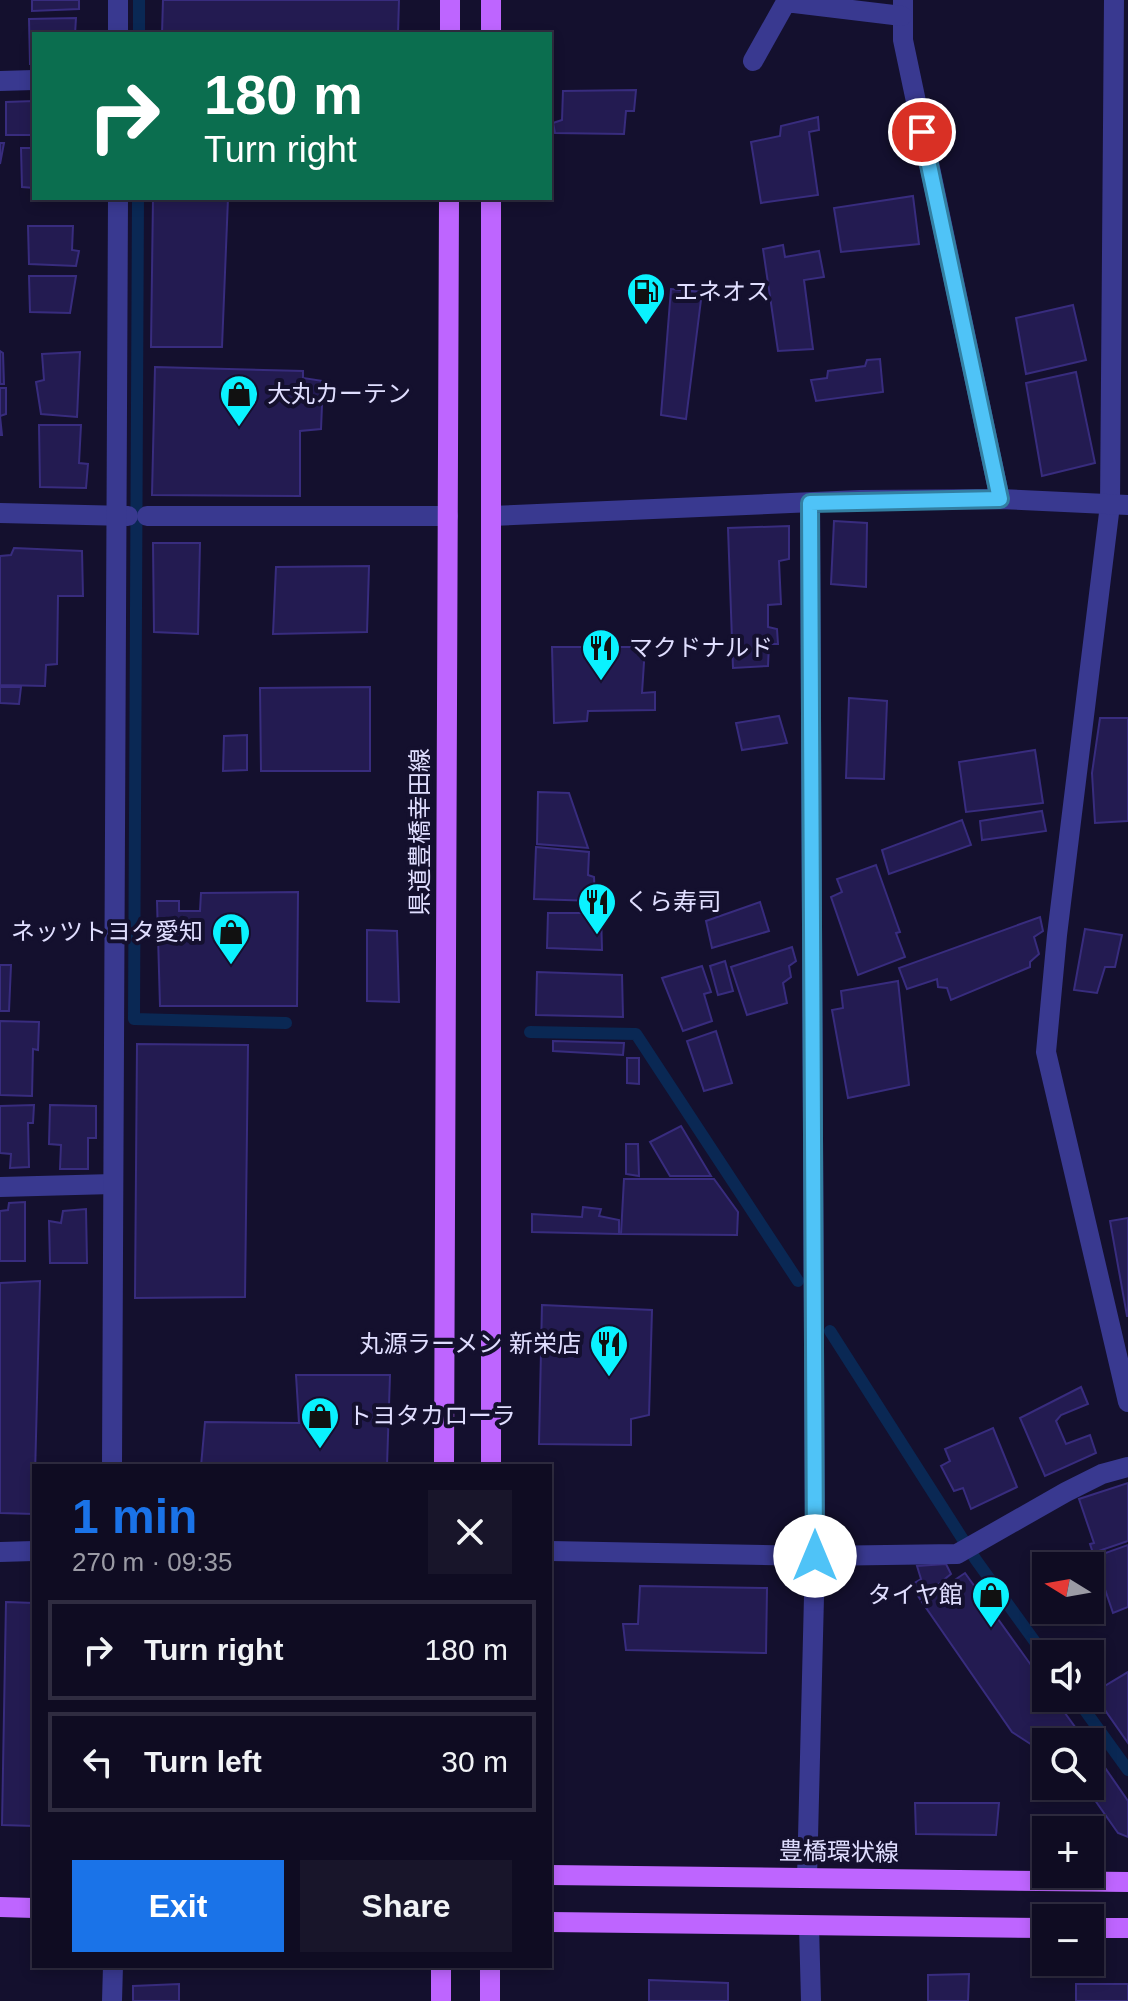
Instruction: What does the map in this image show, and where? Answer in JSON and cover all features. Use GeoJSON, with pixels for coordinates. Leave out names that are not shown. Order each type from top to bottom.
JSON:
{"type":"FeatureCollection","features":[{"type":"Feature","properties":{"kind":"main road"},"geometry":{"type":"LineString","coordinates":[[450,0],[450,32]]}},
{"type":"Feature","properties":{"kind":"main road"},"geometry":{"type":"LineString","coordinates":[[491,0],[491,32]]}},
{"type":"Feature","properties":{"kind":"main road","name":"県道豊橋幸田線"},"geometry":{"type":"LineString","coordinates":[[444,1464],[449,200]]}},
{"type":"Feature","properties":{"kind":"main road"},"geometry":{"type":"LineString","coordinates":[[491,200],[491,1464]]}},
{"type":"Feature","properties":{"kind":"main road","name":"豊橋環状線"},"geometry":{"type":"LineString","coordinates":[[552,1875],[1128,1882]]}},
{"type":"Feature","properties":{"kind":"main road"},"geometry":{"type":"LineString","coordinates":[[0,1907],[32,1908]]}},
{"type":"Feature","properties":{"kind":"main road"},"geometry":{"type":"LineString","coordinates":[[552,1922],[1032,1928]]}},
{"type":"Feature","properties":{"kind":"main road"},"geometry":{"type":"LineString","coordinates":[[1104,1928],[1128,1928]]}},
{"type":"Feature","properties":{"kind":"main road"},"geometry":{"type":"LineString","coordinates":[[441,1968],[441,2001]]}},
{"type":"Feature","properties":{"kind":"main road"},"geometry":{"type":"LineString","coordinates":[[490,1968],[490,2001]]}},
{"type":"Feature","properties":{"kind":"street"},"geometry":{"type":"LineString","coordinates":[[118,0],[118,32]]}},
{"type":"Feature","properties":{"kind":"street"},"geometry":{"type":"LineString","coordinates":[[1114,0],[1119,505],[1057,935],[1046,1052],[1128,1402]]}},
{"type":"Feature","properties":{"kind":"street"},"geometry":{"type":"LineString","coordinates":[[753,61],[786,2],[902,8],[903,40],[1000,499]]}},
{"type":"Feature","properties":{"kind":"street"},"geometry":{"type":"LineString","coordinates":[[0,81],[32,80]]}},
{"type":"Feature","properties":{"kind":"street"},"geometry":{"type":"LineString","coordinates":[[112,1464],[113,1184],[131,516],[118,200]]}},
{"type":"Feature","properties":{"kind":"street"},"geometry":{"type":"LineString","coordinates":[[491,516],[1000,499],[1119,505]]}},
{"type":"Feature","properties":{"kind":"street"},"geometry":{"type":"LineString","coordinates":[[807,1878],[815,1556],[810,503]]}},
{"type":"Feature","properties":{"kind":"street"},"geometry":{"type":"LineString","coordinates":[[0,513],[448,516]]}},
{"type":"Feature","properties":{"kind":"street"},"geometry":{"type":"LineString","coordinates":[[0,1187],[113,1184]]}},
{"type":"Feature","properties":{"kind":"street"},"geometry":{"type":"LineString","coordinates":[[552,1551],[815,1556],[957,1554],[975,1541],[1102,1474],[1128,1467]]}},
{"type":"Feature","properties":{"kind":"street"},"geometry":{"type":"LineString","coordinates":[[0,1552],[32,1551]]}},
{"type":"Feature","properties":{"kind":"street"},"geometry":{"type":"LineString","coordinates":[[809,1926],[811,2001]]}},
{"type":"Feature","properties":{"kind":"street"},"geometry":{"type":"LineString","coordinates":[[112,2001],[113,1968]]}},
{"type":"Feature","properties":{"kind":"building"},"geometry":{"type":"Polygon","coordinates":[[[32,0],[79,0],[79,9],[32,11],[32,0]]]}},
{"type":"Feature","properties":{"kind":"building"},"geometry":{"type":"Polygon","coordinates":[[[163,0],[399,0],[398,32],[162,32],[163,0]]]}},
{"type":"Feature","properties":{"kind":"building"},"geometry":{"type":"Polygon","coordinates":[[[76,18],[75,32],[32,32],[30,64],[29,19],[76,18]]]}},
{"type":"Feature","properties":{"kind":"building"},"geometry":{"type":"Polygon","coordinates":[[[636,90],[634,111],[626,111],[624,134],[555,133],[553,123],[562,120],[563,91],[636,90]]]}},
{"type":"Feature","properties":{"kind":"building"},"geometry":{"type":"Polygon","coordinates":[[[32,101],[32,135],[6,135],[6,102],[32,101]]]}},
{"type":"Feature","properties":{"kind":"building"},"geometry":{"type":"Polygon","coordinates":[[[818,117],[819,130],[809,132],[818,195],[761,203],[751,142],[780,136],[781,126],[818,117]]]}},
{"type":"Feature","properties":{"kind":"building"},"geometry":{"type":"Polygon","coordinates":[[[0,143],[4,143],[0,164],[0,143]]]}},
{"type":"Feature","properties":{"kind":"building"},"geometry":{"type":"Polygon","coordinates":[[[21,148],[32,148],[32,188],[22,187],[21,148]]]}},
{"type":"Feature","properties":{"kind":"building"},"geometry":{"type":"Polygon","coordinates":[[[913,196],[919,244],[841,252],[834,208],[913,196]]]}},
{"type":"Feature","properties":{"kind":"building"},"geometry":{"type":"Polygon","coordinates":[[[153,200],[228,200],[222,347],[151,347],[153,200]]]}},
{"type":"Feature","properties":{"kind":"building"},"geometry":{"type":"Polygon","coordinates":[[[28,226],[73,226],[72,250],[79,251],[76,266],[29,264],[28,226]]]}},
{"type":"Feature","properties":{"kind":"building"},"geometry":{"type":"Polygon","coordinates":[[[783,245],[785,257],[819,251],[824,277],[804,280],[813,349],[778,351],[763,249],[783,245]]]}},
{"type":"Feature","properties":{"kind":"building"},"geometry":{"type":"Polygon","coordinates":[[[29,276],[76,276],[70,313],[30,312],[29,276]]]}},
{"type":"Feature","properties":{"kind":"building"},"geometry":{"type":"Polygon","coordinates":[[[671,289],[702,292],[686,419],[661,415],[671,289]]]}},
{"type":"Feature","properties":{"kind":"building"},"geometry":{"type":"Polygon","coordinates":[[[1073,305],[1086,360],[1026,374],[1016,318],[1073,305]]]}},
{"type":"Feature","properties":{"kind":"building"},"geometry":{"type":"Polygon","coordinates":[[[0,351],[3,353],[4,384],[0,384],[0,351]]]}},
{"type":"Feature","properties":{"kind":"building"},"geometry":{"type":"Polygon","coordinates":[[[80,352],[77,417],[41,414],[36,382],[44,380],[42,354],[80,352]]]}},
{"type":"Feature","properties":{"kind":"building"},"geometry":{"type":"Polygon","coordinates":[[[880,359],[883,392],[816,401],[811,380],[827,378],[828,371],[865,366],[867,360],[880,359]]]}},
{"type":"Feature","properties":{"kind":"building"},"geometry":{"type":"Polygon","coordinates":[[[155,367],[303,371],[303,378],[323,381],[321,429],[300,431],[300,496],[152,495],[155,367]]]}},
{"type":"Feature","properties":{"kind":"building"},"geometry":{"type":"Polygon","coordinates":[[[1076,372],[1095,463],[1042,476],[1026,383],[1076,372]]]}},
{"type":"Feature","properties":{"kind":"building"},"geometry":{"type":"Polygon","coordinates":[[[0,388],[6,388],[6,414],[0,416],[0,388]]]}},
{"type":"Feature","properties":{"kind":"building"},"geometry":{"type":"Polygon","coordinates":[[[39,425],[81,425],[79,463],[88,464],[86,488],[40,487],[39,425]]]}},
{"type":"Feature","properties":{"kind":"building"},"geometry":{"type":"Polygon","coordinates":[[[834,521],[867,523],[866,587],[831,584],[834,521]]]}},
{"type":"Feature","properties":{"kind":"building"},"geometry":{"type":"Polygon","coordinates":[[[789,526],[789,559],[779,561],[781,604],[768,605],[768,627],[777,629],[778,644],[769,644],[768,666],[733,668],[728,528],[789,526]]]}},
{"type":"Feature","properties":{"kind":"building"},"geometry":{"type":"Polygon","coordinates":[[[153,543],[200,543],[198,634],[154,632],[153,543]]]}},
{"type":"Feature","properties":{"kind":"building"},"geometry":{"type":"Polygon","coordinates":[[[14,548],[82,551],[83,596],[58,596],[57,664],[46,665],[45,686],[0,685],[0,556],[11,555],[14,548]]]}},
{"type":"Feature","properties":{"kind":"building"},"geometry":{"type":"Polygon","coordinates":[[[369,566],[367,632],[273,634],[276,567],[369,566]]]}},
{"type":"Feature","properties":{"kind":"building"},"geometry":{"type":"Polygon","coordinates":[[[552,647],[645,647],[642,693],[655,692],[655,710],[588,711],[587,721],[554,723],[552,647]]]}},
{"type":"Feature","properties":{"kind":"building"},"geometry":{"type":"Polygon","coordinates":[[[0,687],[21,687],[19,704],[0,703],[0,687]]]}},
{"type":"Feature","properties":{"kind":"building"},"geometry":{"type":"Polygon","coordinates":[[[370,687],[370,771],[261,771],[260,688],[370,687]]]}},
{"type":"Feature","properties":{"kind":"building"},"geometry":{"type":"Polygon","coordinates":[[[849,698],[887,701],[884,779],[846,778],[849,698]]]}},
{"type":"Feature","properties":{"kind":"building"},"geometry":{"type":"Polygon","coordinates":[[[779,716],[787,743],[742,750],[736,723],[779,716]]]}},
{"type":"Feature","properties":{"kind":"building"},"geometry":{"type":"Polygon","coordinates":[[[1100,718],[1128,718],[1128,821],[1095,823],[1092,773],[1100,718]]]}},
{"type":"Feature","properties":{"kind":"building"},"geometry":{"type":"Polygon","coordinates":[[[247,735],[247,770],[223,771],[224,736],[247,735]]]}},
{"type":"Feature","properties":{"kind":"building"},"geometry":{"type":"Polygon","coordinates":[[[1035,750],[1043,803],[966,812],[959,762],[1035,750]]]}},
{"type":"Feature","properties":{"kind":"building"},"geometry":{"type":"Polygon","coordinates":[[[538,792],[569,793],[588,848],[537,844],[538,792]]]}},
{"type":"Feature","properties":{"kind":"building"},"geometry":{"type":"Polygon","coordinates":[[[1042,811],[1046,831],[982,840],[980,821],[1042,811]]]}},
{"type":"Feature","properties":{"kind":"building"},"geometry":{"type":"Polygon","coordinates":[[[962,820],[971,845],[889,874],[882,850],[962,820]]]}},
{"type":"Feature","properties":{"kind":"building"},"geometry":{"type":"Polygon","coordinates":[[[536,847],[589,852],[588,875],[594,877],[595,901],[534,899],[536,847]]]}},
{"type":"Feature","properties":{"kind":"building"},"geometry":{"type":"Polygon","coordinates":[[[876,865],[900,932],[896,933],[905,957],[858,975],[831,897],[842,892],[837,879],[876,865]]]}},
{"type":"Feature","properties":{"kind":"building"},"geometry":{"type":"Polygon","coordinates":[[[298,892],[297,1006],[160,1006],[157,901],[179,901],[179,911],[200,911],[201,893],[298,892]]]}},
{"type":"Feature","properties":{"kind":"building"},"geometry":{"type":"Polygon","coordinates":[[[760,902],[769,931],[712,948],[706,921],[760,902]]]}},
{"type":"Feature","properties":{"kind":"building"},"geometry":{"type":"Polygon","coordinates":[[[548,913],[601,913],[602,950],[547,948],[548,913]]]}},
{"type":"Feature","properties":{"kind":"building"},"geometry":{"type":"Polygon","coordinates":[[[1040,917],[1043,931],[1034,937],[1039,954],[1030,962],[1030,967],[951,1000],[947,988],[938,987],[937,979],[907,989],[899,968],[1040,917]]]}},
{"type":"Feature","properties":{"kind":"building"},"geometry":{"type":"Polygon","coordinates":[[[1085,929],[1122,935],[1115,967],[1105,967],[1097,993],[1074,990],[1085,929]]]}},
{"type":"Feature","properties":{"kind":"building"},"geometry":{"type":"Polygon","coordinates":[[[367,930],[397,931],[399,1002],[367,1001],[367,930]]]}},
{"type":"Feature","properties":{"kind":"building"},"geometry":{"type":"Polygon","coordinates":[[[792,947],[796,961],[789,966],[791,977],[783,983],[787,1003],[747,1015],[731,967],[792,947]]]}},
{"type":"Feature","properties":{"kind":"building"},"geometry":{"type":"Polygon","coordinates":[[[725,961],[733,991],[718,995],[710,966],[725,961]]]}},
{"type":"Feature","properties":{"kind":"building"},"geometry":{"type":"Polygon","coordinates":[[[0,965],[11,965],[9,1011],[0,1011],[0,965]]]}},
{"type":"Feature","properties":{"kind":"building"},"geometry":{"type":"Polygon","coordinates":[[[702,966],[711,992],[704,994],[712,1021],[683,1031],[662,978],[702,966]]]}},
{"type":"Feature","properties":{"kind":"building"},"geometry":{"type":"Polygon","coordinates":[[[537,972],[622,975],[623,1017],[536,1015],[537,972]]]}},
{"type":"Feature","properties":{"kind":"building"},"geometry":{"type":"Polygon","coordinates":[[[898,981],[909,1085],[848,1098],[832,1010],[843,1008],[841,991],[898,981]]]}},
{"type":"Feature","properties":{"kind":"building"},"geometry":{"type":"Polygon","coordinates":[[[0,1021],[39,1022],[38,1050],[33,1049],[32,1096],[0,1095],[0,1021]]]}},
{"type":"Feature","properties":{"kind":"building"},"geometry":{"type":"Polygon","coordinates":[[[716,1031],[732,1083],[704,1091],[687,1041],[716,1031]]]}},
{"type":"Feature","properties":{"kind":"building"},"geometry":{"type":"Polygon","coordinates":[[[553,1041],[624,1043],[623,1055],[553,1051],[553,1041]]]}},
{"type":"Feature","properties":{"kind":"building"},"geometry":{"type":"Polygon","coordinates":[[[137,1044],[248,1045],[245,1297],[135,1298],[137,1044]]]}},
{"type":"Feature","properties":{"kind":"building"},"geometry":{"type":"Polygon","coordinates":[[[627,1058],[639,1058],[639,1084],[627,1083],[627,1058]]]}},
{"type":"Feature","properties":{"kind":"building"},"geometry":{"type":"Polygon","coordinates":[[[34,1105],[33,1123],[28,1123],[29,1167],[10,1168],[11,1154],[0,1153],[0,1106],[34,1105]]]}},
{"type":"Feature","properties":{"kind":"building"},"geometry":{"type":"Polygon","coordinates":[[[50,1105],[96,1106],[96,1138],[88,1138],[88,1169],[60,1169],[61,1145],[49,1144],[50,1105]]]}},
{"type":"Feature","properties":{"kind":"building"},"geometry":{"type":"Polygon","coordinates":[[[681,1126],[711,1176],[670,1176],[650,1142],[681,1126]]]}},
{"type":"Feature","properties":{"kind":"building"},"geometry":{"type":"Polygon","coordinates":[[[626,1144],[638,1144],[639,1176],[626,1174],[626,1144]]]}},
{"type":"Feature","properties":{"kind":"building"},"geometry":{"type":"Polygon","coordinates":[[[624,1179],[714,1179],[738,1212],[737,1235],[621,1234],[624,1179]]]}},
{"type":"Feature","properties":{"kind":"building"},"geometry":{"type":"Polygon","coordinates":[[[25,1202],[25,1261],[0,1261],[0,1211],[8,1210],[9,1203],[25,1202]]]}},
{"type":"Feature","properties":{"kind":"building"},"geometry":{"type":"Polygon","coordinates":[[[583,1207],[601,1209],[599,1216],[619,1220],[619,1234],[532,1232],[532,1214],[582,1217],[583,1207]]]}},
{"type":"Feature","properties":{"kind":"building"},"geometry":{"type":"Polygon","coordinates":[[[86,1209],[87,1263],[50,1263],[49,1221],[61,1223],[63,1211],[86,1209]]]}},
{"type":"Feature","properties":{"kind":"building"},"geometry":{"type":"Polygon","coordinates":[[[1128,1218],[1128,1316],[1127,1316],[1110,1221],[1128,1218]]]}},
{"type":"Feature","properties":{"kind":"building"},"geometry":{"type":"Polygon","coordinates":[[[40,1281],[32,1514],[0,1513],[0,1283],[40,1281]]]}},
{"type":"Feature","properties":{"kind":"building"},"geometry":{"type":"Polygon","coordinates":[[[542,1305],[652,1310],[649,1415],[631,1419],[631,1445],[539,1444],[542,1305]]]}},
{"type":"Feature","properties":{"kind":"building"},"geometry":{"type":"Polygon","coordinates":[[[296,1375],[390,1375],[387,1464],[201,1464],[205,1422],[299,1423],[296,1375]]]}},
{"type":"Feature","properties":{"kind":"building"},"geometry":{"type":"Polygon","coordinates":[[[1081,1387],[1088,1404],[1061,1415],[1056,1421],[1066,1444],[1090,1435],[1096,1453],[1045,1476],[1020,1418],[1081,1387]]]}},
{"type":"Feature","properties":{"kind":"building"},"geometry":{"type":"Polygon","coordinates":[[[993,1428],[1017,1487],[971,1509],[963,1488],[954,1491],[941,1466],[950,1461],[945,1449],[993,1428]]]}},
{"type":"Feature","properties":{"kind":"building"},"geometry":{"type":"Polygon","coordinates":[[[1128,1483],[1128,1541],[1093,1552],[1090,1544],[1094,1543],[1079,1499],[1128,1483]]]}},
{"type":"Feature","properties":{"kind":"building"},"geometry":{"type":"Polygon","coordinates":[[[1128,1545],[1128,1607],[1113,1613],[1104,1586],[1104,1553],[1128,1545]]]}},
{"type":"Feature","properties":{"kind":"building"},"geometry":{"type":"Polygon","coordinates":[[[946,1564],[951,1574],[920,1599],[911,1585],[921,1579],[917,1566],[946,1564]]]}},
{"type":"Feature","properties":{"kind":"building"},"geometry":{"type":"Polygon","coordinates":[[[965,1573],[1032,1666],[1032,1712],[1064,1712],[1076,1728],[1032,1728],[1032,1745],[1012,1732],[922,1602],[965,1573]]]}},
{"type":"Feature","properties":{"kind":"building"},"geometry":{"type":"Polygon","coordinates":[[[640,1586],[767,1588],[766,1653],[626,1650],[623,1624],[638,1624],[640,1586]]]}},
{"type":"Feature","properties":{"kind":"building"},"geometry":{"type":"Polygon","coordinates":[[[6,1602],[32,1603],[32,1826],[2,1825],[6,1602]]]}},
{"type":"Feature","properties":{"kind":"building"},"geometry":{"type":"Polygon","coordinates":[[[1128,1672],[1128,1743],[1104,1709],[1104,1686],[1128,1672]]]}},
{"type":"Feature","properties":{"kind":"building"},"geometry":{"type":"Polygon","coordinates":[[[1104,1766],[1128,1801],[1128,1837],[1118,1833],[1095,1800],[1104,1800],[1104,1766]]]}},
{"type":"Feature","properties":{"kind":"building"},"geometry":{"type":"Polygon","coordinates":[[[915,1803],[999,1803],[996,1835],[916,1834],[915,1803]]]}},
{"type":"Feature","properties":{"kind":"building"},"geometry":{"type":"Polygon","coordinates":[[[969,1974],[968,2001],[928,2001],[928,1975],[969,1974]]]}},
{"type":"Feature","properties":{"kind":"building"},"geometry":{"type":"Polygon","coordinates":[[[649,1980],[728,1983],[728,2001],[649,2001],[649,1980]]]}},
{"type":"Feature","properties":{"kind":"building"},"geometry":{"type":"Polygon","coordinates":[[[179,1984],[179,2001],[133,2001],[133,1986],[179,1984]]]}},
{"type":"Feature","properties":{"kind":"building"},"geometry":{"type":"Polygon","coordinates":[[[1076,1984],[1128,1984],[1128,2001],[1076,2001],[1076,1984]]]}},
{"type":"Feature","properties":{"kind":"waterway"},"geometry":{"type":"LineString","coordinates":[[139,0],[139,32]]}},
{"type":"Feature","properties":{"kind":"waterway"},"geometry":{"type":"LineString","coordinates":[[138,200],[134,1019],[286,1023]]}},
{"type":"Feature","properties":{"kind":"waterway"},"geometry":{"type":"LineString","coordinates":[[530,1032],[636,1034],[798,1281]]}},
{"type":"Feature","properties":{"kind":"waterway"},"geometry":{"type":"LineString","coordinates":[[830,1331],[976,1560],[1034,1640]]}},
{"type":"Feature","properties":{"kind":"waterway"},"geometry":{"type":"LineString","coordinates":[[1086,1712],[1128,1770]]}},
{"type":"Feature","properties":{"kind":"place","name":"エネオス"},"geometry":{"type":"Point","coordinates":[646,326]}},
{"type":"Feature","properties":{"kind":"place","name":"大丸カーテン"},"geometry":{"type":"Point","coordinates":[239,428]}},
{"type":"Feature","properties":{"kind":"place","name":"マクドナルド"},"geometry":{"type":"Point","coordinates":[601,682]}},
{"type":"Feature","properties":{"kind":"place","name":"くら寿司"},"geometry":{"type":"Point","coordinates":[597,936]}},
{"type":"Feature","properties":{"kind":"place","name":"ネッツトヨタ愛知"},"geometry":{"type":"Point","coordinates":[231,966]}},
{"type":"Feature","properties":{"kind":"place","name":"丸源ラーメン 新栄店"},"geometry":{"type":"Point","coordinates":[609,1378]}},
{"type":"Feature","properties":{"kind":"place","name":"トヨタカローラ"},"geometry":{"type":"Point","coordinates":[320,1450]}},
{"type":"Feature","properties":{"kind":"place","name":"タイヤ館"},"geometry":{"type":"Point","coordinates":[991,1629]}},
{"type":"Feature","properties":{"kind":"route"},"geometry":{"type":"LineString","coordinates":[[815,1556],[810,503],[1000,499],[922,132]]}}]}
